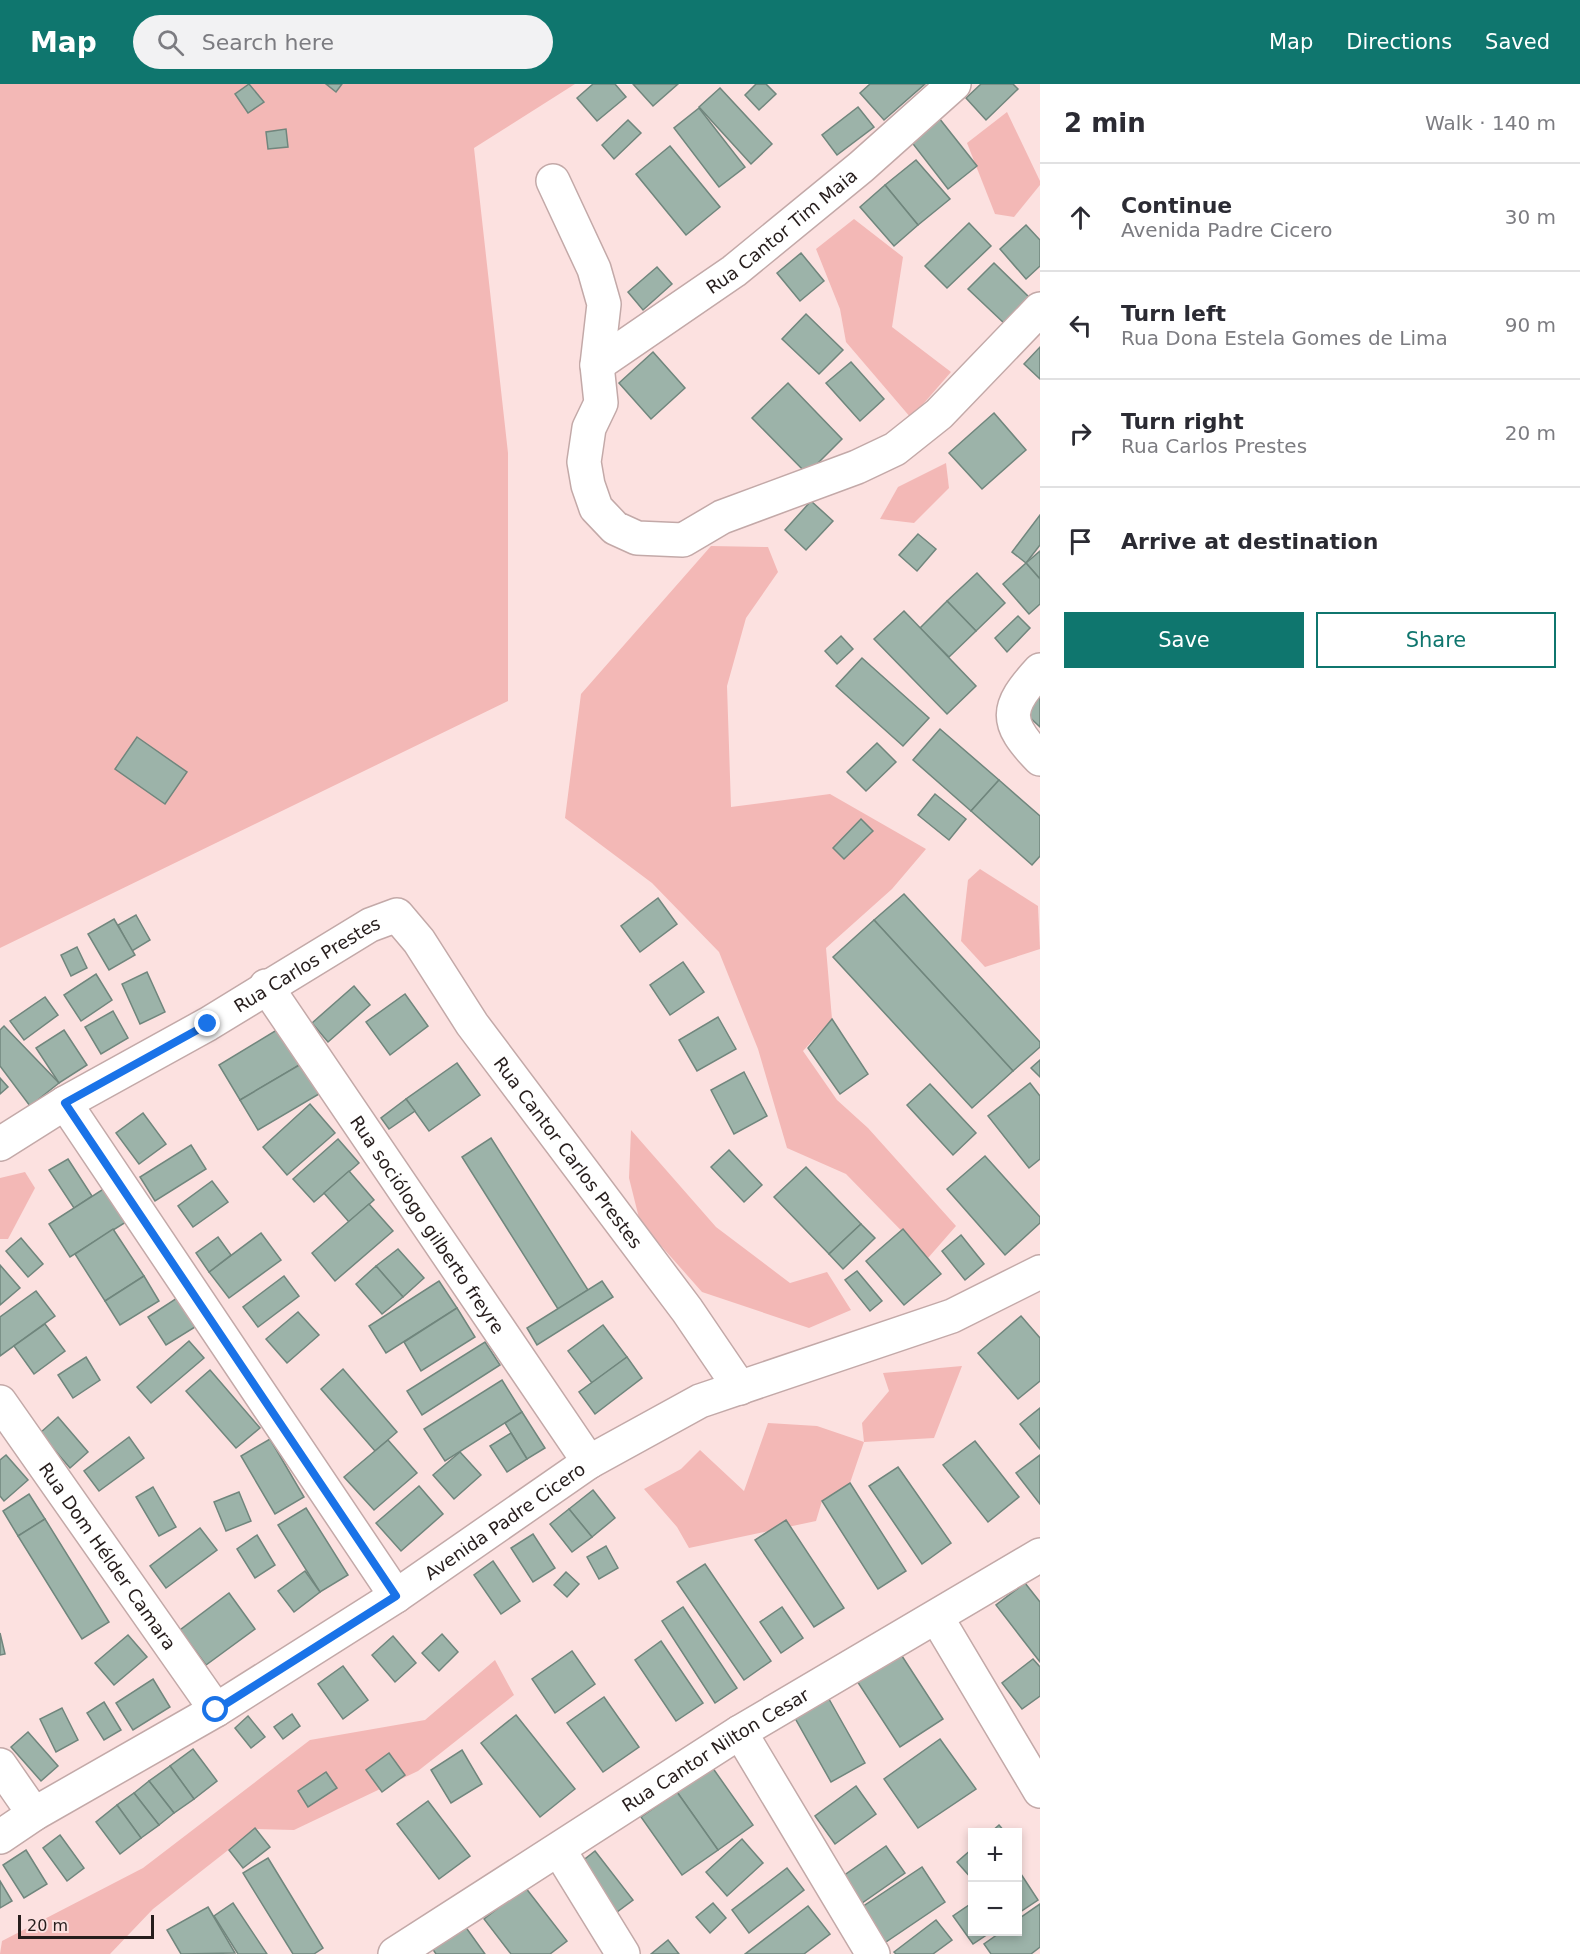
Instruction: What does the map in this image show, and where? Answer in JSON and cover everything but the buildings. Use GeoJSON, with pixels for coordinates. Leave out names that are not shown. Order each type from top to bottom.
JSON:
{"type":"FeatureCollection","features":[{"type":"Feature","properties":{"kind":"street","name":"Rua Cantor Tim Maia"},"geometry":{"type":"LineString","coordinates":[[597,365],[734,271],[861,167],[954,84]]}},
{"type":"Feature","properties":{"kind":"street"},"geometry":{"type":"LineString","coordinates":[[553,182],[594,269],[604,304],[597,365],[601,403],[589,429],[584,462],[588,485],[596,508],[615,528],[637,538],[684,540],[722,517],[858,467],[895,449],[939,414],[1040,309]]}},
{"type":"Feature","properties":{"kind":"street"},"geometry":{"type":"LineString","coordinates":[[1032,679],[1014,703],[1012,716],[1014,729],[1040,759]]}},
{"type":"Feature","properties":{"kind":"street","name":"Rua Carlos Prestes"},"geometry":{"type":"LineString","coordinates":[[0,1143],[65,1103],[198,1029],[370,925],[397,915]]}},
{"type":"Feature","properties":{"kind":"street","name":"Rua Cantor Carlos Prestes"},"geometry":{"type":"LineString","coordinates":[[397,915],[419,941],[472,1024],[687,1310],[740,1388]]}},
{"type":"Feature","properties":{"kind":"street","name":"Rua sociólogo gilberto freyre"},"geometry":{"type":"LineString","coordinates":[[266,986],[589,1462]]}},
{"type":"Feature","properties":{"kind":"street"},"geometry":{"type":"LineString","coordinates":[[65,1103],[396,1596]]}},
{"type":"Feature","properties":{"kind":"street","name":"Avenida Padre Cicero"},"geometry":{"type":"LineString","coordinates":[[0,1836],[34,1814],[216,1710],[396,1596],[589,1462],[700,1401],[952,1316],[1040,1272]]}},
{"type":"Feature","properties":{"kind":"street","name":"Rua Dom Hélder Camara"},"geometry":{"type":"LineString","coordinates":[[0,1402],[216,1710]]}},
{"type":"Feature","properties":{"kind":"street","name":"Rua Cantor Nilton Cesar"},"geometry":{"type":"LineString","coordinates":[[395,1954],[740,1732],[1040,1555]]}},
{"type":"Feature","properties":{"kind":"street"},"geometry":{"type":"LineString","coordinates":[[936,1618],[1040,1791]]}},
{"type":"Feature","properties":{"kind":"street"},"geometry":{"type":"LineString","coordinates":[[740,1732],[873,1954]]}},
{"type":"Feature","properties":{"kind":"street"},"geometry":{"type":"LineString","coordinates":[[0,1765],[34,1814]]}},
{"type":"Feature","properties":{"kind":"street"},"geometry":{"type":"LineString","coordinates":[[559,1850],[623,1954]]}},
{"type":"Feature","properties":{"kind":"shaded area"},"geometry":{"type":"Polygon","coordinates":[[[0,84],[575,84],[474,148],[508,453],[508,701],[0,948],[0,84]]]}},
{"type":"Feature","properties":{"kind":"shaded area"},"geometry":{"type":"Polygon","coordinates":[[[1007,112],[1040,181],[1040,185],[1014,217],[995,214],[967,143],[1007,112]]]}},
{"type":"Feature","properties":{"kind":"shaded area"},"geometry":{"type":"Polygon","coordinates":[[[854,219],[903,257],[892,327],[951,372],[911,418],[846,342],[840,309],[816,249],[854,219]]]}},
{"type":"Feature","properties":{"kind":"shaded area"},"geometry":{"type":"Polygon","coordinates":[[[946,463],[949,488],[914,523],[880,519],[898,487],[946,463]]]}},
{"type":"Feature","properties":{"kind":"shaded area"},"geometry":{"type":"Polygon","coordinates":[[[711,546],[768,547],[778,572],[746,618],[727,686],[731,807],[830,794],[926,849],[892,889],[826,948],[832,1019],[803,1051],[837,1100],[868,1128],[956,1226],[928,1258],[846,1174],[787,1148],[758,1049],[719,952],[652,883],[565,818],[581,694],[711,546]]]}},
{"type":"Feature","properties":{"kind":"shaded area"},"geometry":{"type":"Polygon","coordinates":[[[980,869],[1038,906],[1040,949],[985,967],[961,941],[968,880],[980,869]]]}},
{"type":"Feature","properties":{"kind":"shaded area"},"geometry":{"type":"Polygon","coordinates":[[[631,1130],[716,1227],[790,1283],[827,1272],[851,1310],[809,1328],[702,1292],[640,1222],[629,1178],[631,1130]]]}},
{"type":"Feature","properties":{"kind":"shaded area"},"geometry":{"type":"Polygon","coordinates":[[[25,1172],[35,1188],[8,1239],[0,1239],[0,1178],[25,1172]]]}},
{"type":"Feature","properties":{"kind":"shaded area"},"geometry":{"type":"Polygon","coordinates":[[[962,1366],[934,1438],[864,1442],[862,1423],[889,1391],[883,1373],[962,1366]]]}},
{"type":"Feature","properties":{"kind":"shaded area"},"geometry":{"type":"Polygon","coordinates":[[[768,1423],[817,1426],[864,1442],[850,1483],[822,1501],[816,1521],[689,1548],[677,1527],[644,1489],[681,1469],[700,1450],[744,1491],[768,1423]]]}},
{"type":"Feature","properties":{"kind":"shaded area"},"geometry":{"type":"Polygon","coordinates":[[[495,1660],[514,1695],[418,1771],[294,1830],[255,1829],[153,1909],[110,1954],[0,1954],[2,1941],[143,1868],[310,1740],[425,1720],[495,1660]]]}},
{"type":"Feature","properties":{"kind":"route"},"geometry":{"type":"LineString","coordinates":[[208,1024],[65,1103],[396,1596],[216,1710]]}}]}
